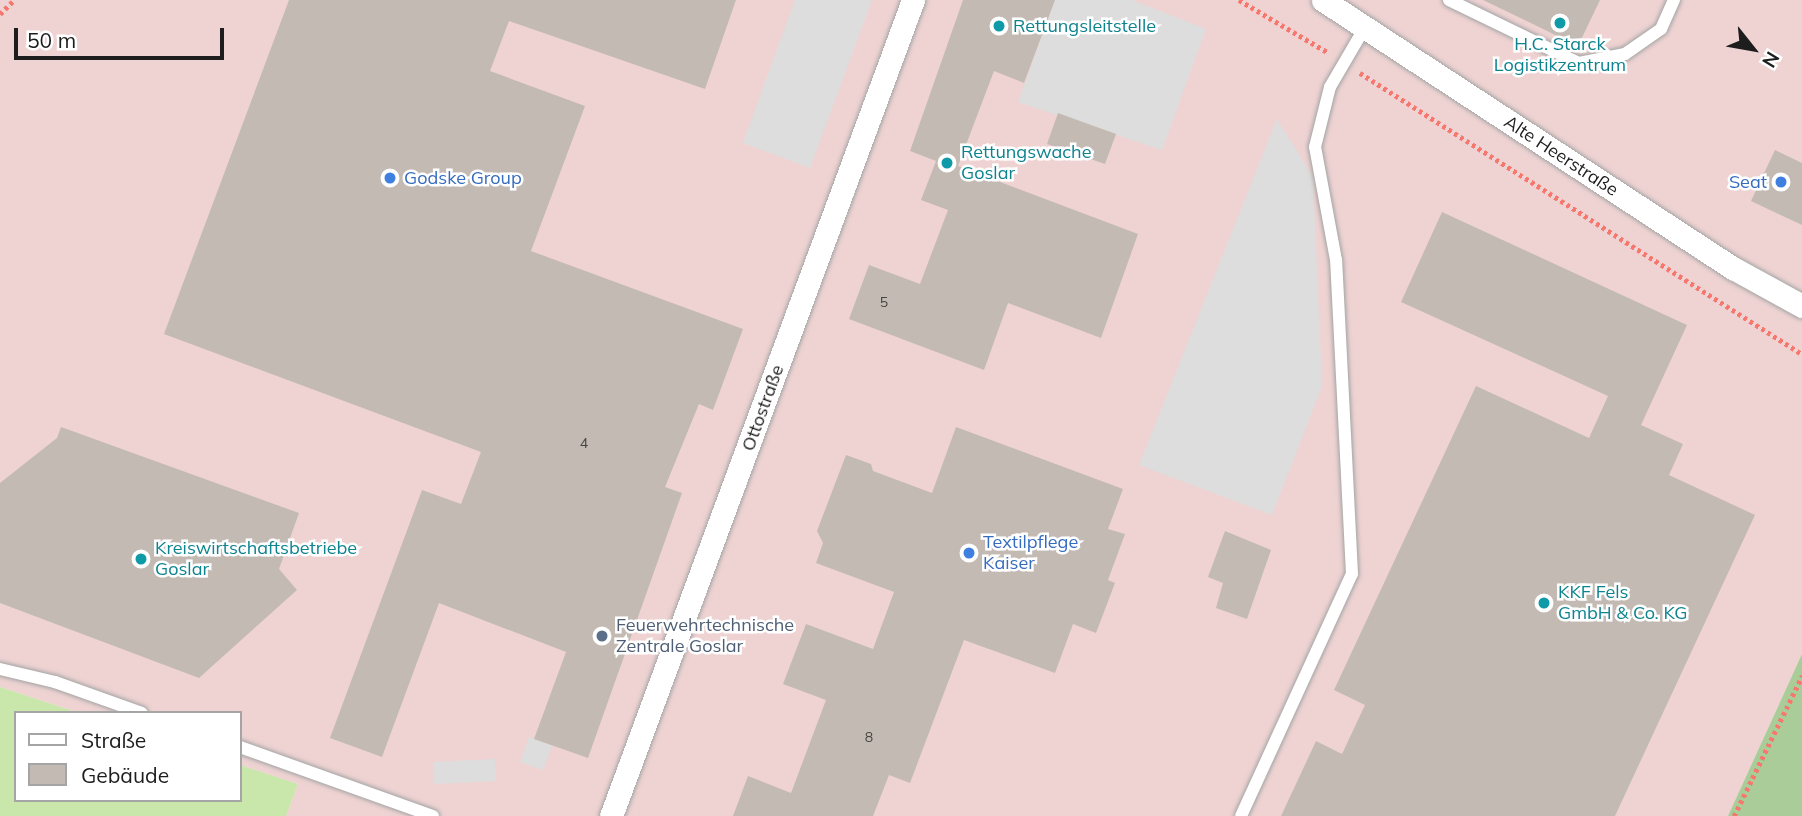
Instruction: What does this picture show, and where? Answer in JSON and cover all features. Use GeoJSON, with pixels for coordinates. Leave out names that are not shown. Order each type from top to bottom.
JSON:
{"type":"FeatureCollection","features":[{"type":"Feature","properties":{"kind":"street","name":"Ottostraße"},"geometry":{"type":"LineString","coordinates":[[611,816],[913,0]]}},
{"type":"Feature","properties":{"kind":"street","name":"Alte Heerstraße"},"geometry":{"type":"LineString","coordinates":[[1323,0],[1733,268],[1802,306]]}},
{"type":"Feature","properties":{"kind":"lane"},"geometry":{"type":"LineString","coordinates":[[1449,0],[1579,62],[1625,54],[1661,29],[1674,0]]}},
{"type":"Feature","properties":{"kind":"lane"},"geometry":{"type":"LineString","coordinates":[[1241,816],[1352,574],[1336,260],[1315,147],[1330,87],[1366,27]]}},
{"type":"Feature","properties":{"kind":"lane"},"geometry":{"type":"LineString","coordinates":[[0,669],[55,682],[136,711]]}},
{"type":"Feature","properties":{"kind":"lane"},"geometry":{"type":"LineString","coordinates":[[242,748],[433,816]]}},
{"type":"Feature","properties":{"kind":"path"},"geometry":{"type":"LineString","coordinates":[[0,14],[13,0]]}},
{"type":"Feature","properties":{"kind":"path"},"geometry":{"type":"LineString","coordinates":[[1239,0],[1344,62],[1802,354]]}},
{"type":"Feature","properties":{"kind":"path"},"geometry":{"type":"LineString","coordinates":[[1734,816],[1802,676]]}},
{"type":"Feature","properties":{"kind":"shaded area"},"geometry":{"type":"Polygon","coordinates":[[[0,0],[1802,0],[1802,654],[1728,816],[286,816],[298,784],[242,766],[242,711],[73,711],[0,687],[0,0]]]}},
{"type":"Feature","properties":{"kind":"shaded area"},"geometry":{"type":"Polygon","coordinates":[[[795,0],[872,0],[810,168],[743,143],[795,0]]]}},
{"type":"Feature","properties":{"kind":"shaded area"},"geometry":{"type":"Polygon","coordinates":[[[1055,0],[1132,0],[1206,29],[1162,150],[1018,102],[1055,0]]]}},
{"type":"Feature","properties":{"kind":"shaded area"},"geometry":{"type":"Polygon","coordinates":[[[1277,119],[1313,177],[1322,386],[1272,515],[1139,465],[1277,119]]]}},
{"type":"Feature","properties":{"kind":"shaded area"},"geometry":{"type":"Polygon","coordinates":[[[529,737],[552,745],[543,770],[520,762],[529,737]]]}},
{"type":"Feature","properties":{"kind":"shaded area"},"geometry":{"type":"Polygon","coordinates":[[[495,759],[496,781],[434,784],[433,762],[495,759]]]}},
{"type":"Feature","properties":{"kind":"green space"},"geometry":{"type":"Polygon","coordinates":[[[1802,654],[1802,816],[1728,816],[1802,654]]]}},
{"type":"Feature","properties":{"kind":"green space"},"geometry":{"type":"Polygon","coordinates":[[[0,687],[73,711],[14,711],[14,802],[242,802],[242,766],[298,784],[286,816],[0,816],[0,687]]]}},
{"type":"Feature","properties":{"kind":"building"},"geometry":{"type":"Polygon","coordinates":[[[289,0],[736,0],[705,89],[509,21],[490,71],[585,106],[531,251],[743,329],[713,410],[699,404],[665,487],[682,493],[588,758],[534,739],[566,652],[439,603],[382,757],[330,738],[422,490],[461,504],[481,452],[164,334],[289,0]]]}},
{"type":"Feature","properties":{"kind":"building"},"geometry":{"type":"Polygon","coordinates":[[[963,0],[1055,0],[1024,83],[994,71],[958,166],[1138,234],[1101,338],[1008,303],[984,370],[849,319],[869,265],[920,284],[948,210],[921,200],[936,161],[910,151],[963,0]]]}},
{"type":"Feature","properties":{"kind":"building","name":"H.C. Starck Logistikzentrum"},"geometry":{"type":"Polygon","coordinates":[[[1483,0],[1600,0],[1578,46],[1483,0]]]}},
{"type":"Feature","properties":{"kind":"building"},"geometry":{"type":"Polygon","coordinates":[[[1058,113],[1116,134],[1105,164],[1047,144],[1058,113]]]}},
{"type":"Feature","properties":{"kind":"building","name":"Seat"},"geometry":{"type":"Polygon","coordinates":[[[1775,150],[1802,163],[1802,225],[1751,201],[1775,150]]]}},
{"type":"Feature","properties":{"kind":"building","name":"KKF Fels GmbH & Co. KG"},"geometry":{"type":"Polygon","coordinates":[[[1442,212],[1687,325],[1641,425],[1683,444],[1669,475],[1755,515],[1615,816],[1281,816],[1316,741],[1342,754],[1365,705],[1334,690],[1476,386],[1589,438],[1608,396],[1401,302],[1442,212]]]}},
{"type":"Feature","properties":{"kind":"building","name":"Kreiswirtschaftsbetriebe Goslar"},"geometry":{"type":"Polygon","coordinates":[[[61,427],[299,513],[279,569],[297,590],[199,678],[0,603],[0,483],[57,438],[61,427]]]}},
{"type":"Feature","properties":{"kind":"building","name":"Textilpflege Kaiser"},"geometry":{"type":"Polygon","coordinates":[[[956,427],[1123,489],[1108,529],[1125,534],[1108,580],[1115,583],[1096,633],[1073,624],[1055,673],[964,640],[910,783],[889,775],[873,816],[733,816],[748,776],[791,793],[826,700],[783,684],[806,624],[873,649],[894,592],[816,563],[823,543],[817,531],[846,455],[871,464],[873,471],[932,493],[956,427]]]}},
{"type":"Feature","properties":{"kind":"building"},"geometry":{"type":"Polygon","coordinates":[[[1225,531],[1271,550],[1247,619],[1216,608],[1223,583],[1208,577],[1225,531]]]}},
{"type":"Feature","properties":{"kind":"place","name":"H.C. Starck Logistikzentrum"},"geometry":{"type":"Point","coordinates":[1560,23]}},
{"type":"Feature","properties":{"kind":"place","name":"Rettungsleitstelle"},"geometry":{"type":"Point","coordinates":[999,26]}},
{"type":"Feature","properties":{"kind":"place","name":"Rettungswache Goslar"},"geometry":{"type":"Point","coordinates":[947,163]}},
{"type":"Feature","properties":{"kind":"place","name":"Godske Group"},"geometry":{"type":"Point","coordinates":[390,178]}},
{"type":"Feature","properties":{"kind":"place","name":"Seat"},"geometry":{"type":"Point","coordinates":[1781,182]}},
{"type":"Feature","properties":{"kind":"place","name":"Textilpflege Kaiser"},"geometry":{"type":"Point","coordinates":[969,553]}},
{"type":"Feature","properties":{"kind":"place","name":"Kreiswirtschaftsbetriebe Goslar"},"geometry":{"type":"Point","coordinates":[141,559]}},
{"type":"Feature","properties":{"kind":"place","name":"KKF Fels GmbH & Co. KG"},"geometry":{"type":"Point","coordinates":[1544,603]}},
{"type":"Feature","properties":{"kind":"place","name":"Feuerwehrtechnische Zentrale Goslar"},"geometry":{"type":"Point","coordinates":[602,636]}}]}
